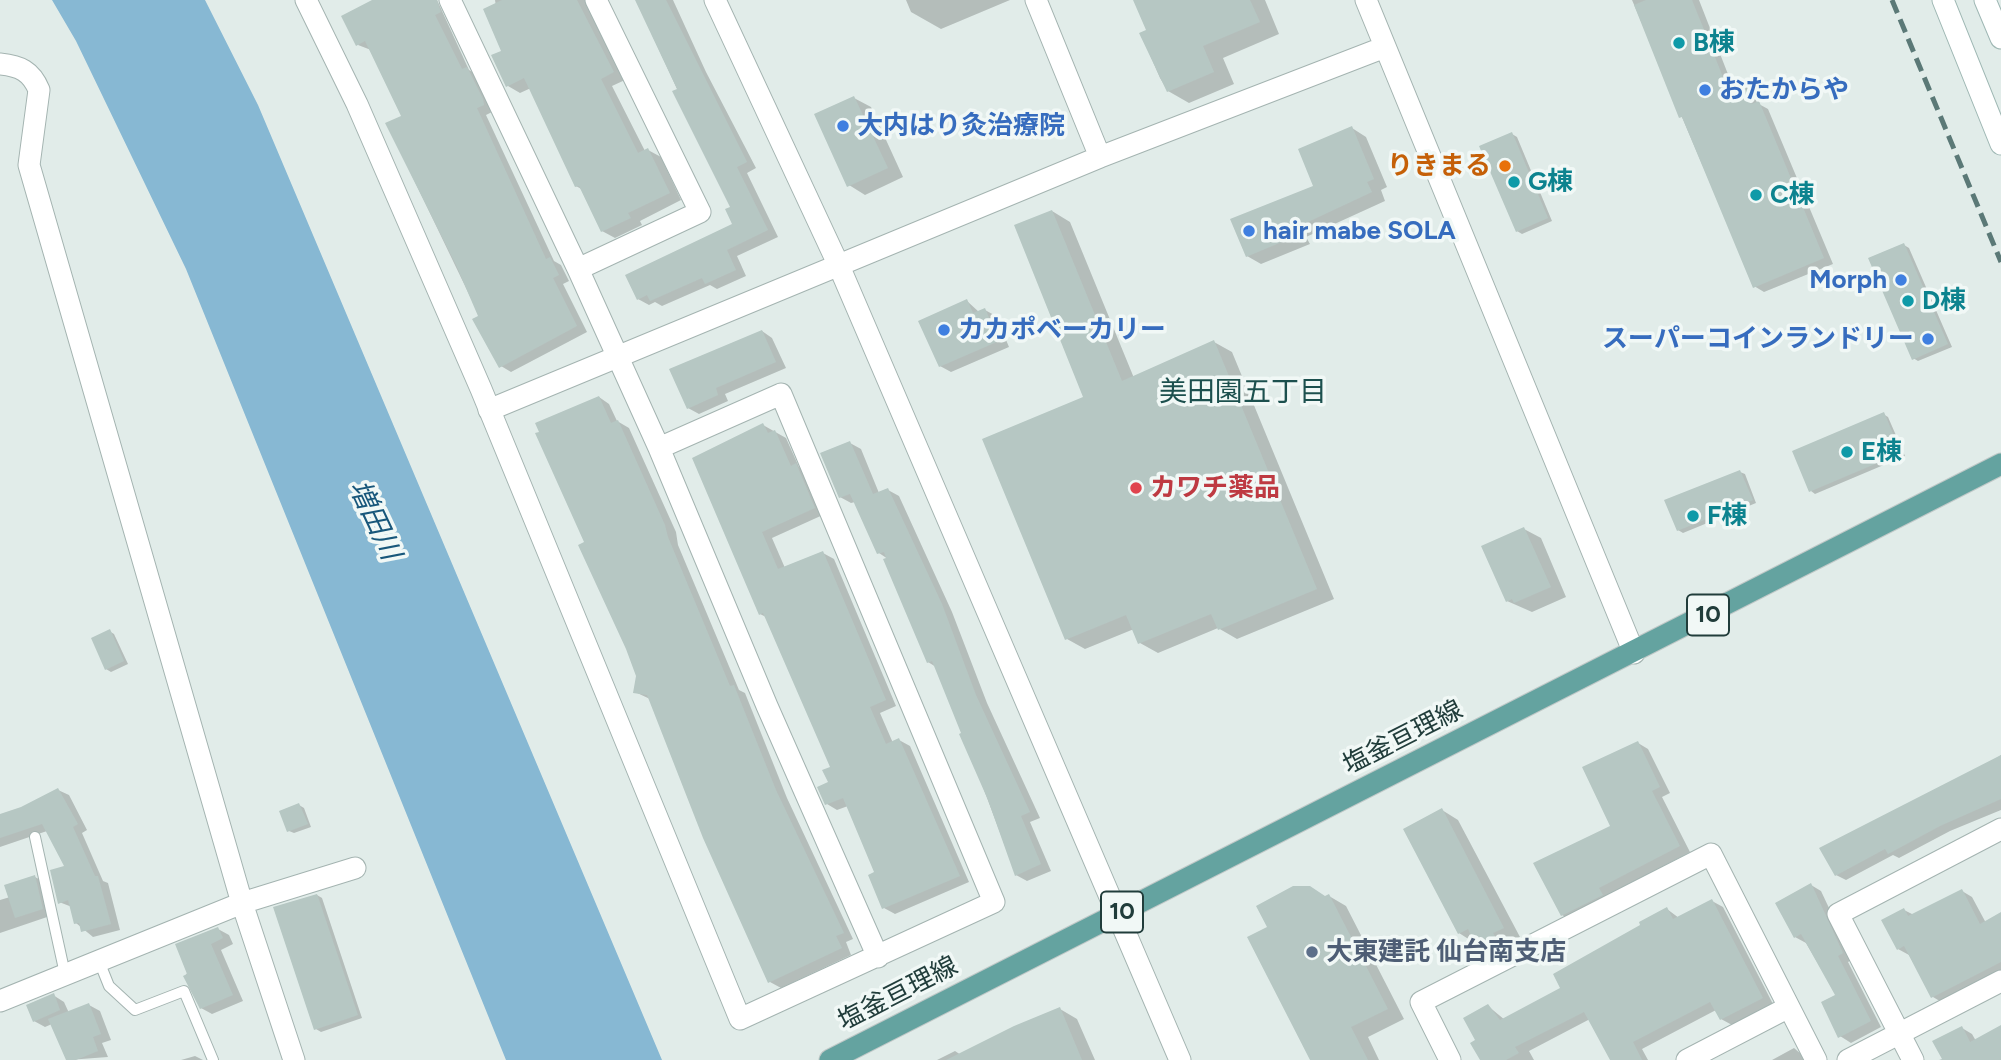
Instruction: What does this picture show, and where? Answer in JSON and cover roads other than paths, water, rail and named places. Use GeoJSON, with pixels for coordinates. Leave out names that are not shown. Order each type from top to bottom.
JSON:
{"type":"FeatureCollection","features":[{"type":"Feature","properties":{"kind":"main road","name":"塩釜亘理線"},"geometry":{"type":"LineString","coordinates":[[830,1060],[2001,464]]}},
{"type":"Feature","properties":{"kind":"street"},"geometry":{"type":"LineString","coordinates":[[306,0],[357,104],[489,410],[740,1019],[995,902],[781,394],[659,448]]}},
{"type":"Feature","properties":{"kind":"street"},"geometry":{"type":"LineString","coordinates":[[450,0],[620,357],[767,706],[878,957]]}},
{"type":"Feature","properties":{"kind":"street"},"geometry":{"type":"LineString","coordinates":[[578,269],[700,212],[596,0]]}},
{"type":"Feature","properties":{"kind":"street"},"geometry":{"type":"LineString","coordinates":[[715,0],[839,266],[1180,1060]]}},
{"type":"Feature","properties":{"kind":"street"},"geometry":{"type":"LineString","coordinates":[[1036,0],[1100,157]]}},
{"type":"Feature","properties":{"kind":"street"},"geometry":{"type":"LineString","coordinates":[[1366,0],[1634,653]]}},
{"type":"Feature","properties":{"kind":"street"},"geometry":{"type":"LineString","coordinates":[[1943,0],[2001,144]]}},
{"type":"Feature","properties":{"kind":"street"},"geometry":{"type":"LineString","coordinates":[[1985,0],[2001,38]]}},
{"type":"Feature","properties":{"kind":"street"},"geometry":{"type":"LineString","coordinates":[[489,410],[1100,157],[1385,47]]}},
{"type":"Feature","properties":{"kind":"street"},"geometry":{"type":"LineString","coordinates":[[0,64],[24,69],[34,79],[39,90],[29,165],[242,903],[294,1060]]}},
{"type":"Feature","properties":{"kind":"street"},"geometry":{"type":"LineString","coordinates":[[1913,1060],[1838,914],[2001,829]]}},
{"type":"Feature","properties":{"kind":"street"},"geometry":{"type":"LineString","coordinates":[[1450,1060],[1421,1002],[1711,854],[1816,1060]]}},
{"type":"Feature","properties":{"kind":"street"},"geometry":{"type":"LineString","coordinates":[[0,1001],[242,903],[355,868]]}},
{"type":"Feature","properties":{"kind":"street"},"geometry":{"type":"LineString","coordinates":[[1848,1060],[2001,981]]}},
{"type":"Feature","properties":{"kind":"street"},"geometry":{"type":"LineString","coordinates":[[1687,1060],[1789,1007]]}},
{"type":"Feature","properties":{"kind":"lane"},"geometry":{"type":"LineString","coordinates":[[35,837],[65,974]]}},
{"type":"Feature","properties":{"kind":"lane"},"geometry":{"type":"LineString","coordinates":[[99,961],[109,986],[135,1010],[184,991],[213,1060]]}},
{"type":"Feature","properties":{"kind":"water","name":"増田川"},"geometry":{"type":"Polygon","coordinates":[[[52,0],[205,0],[258,105],[662,1060],[506,1060],[186,269],[76,41],[52,0]]]}},
{"type":"Feature","properties":{"kind":"railway"},"geometry":{"type":"LineString","coordinates":[[1892,0],[2001,262]]}},
{"type":"Feature","properties":{"kind":"place","name":"B棟"},"geometry":{"type":"Point","coordinates":[1679,43]}},
{"type":"Feature","properties":{"kind":"place","name":"おたからや"},"geometry":{"type":"Point","coordinates":[1705,90]}},
{"type":"Feature","properties":{"kind":"place","name":"大内はり灸治療院"},"geometry":{"type":"Point","coordinates":[843,126]}},
{"type":"Feature","properties":{"kind":"place","name":"りきまる"},"geometry":{"type":"Point","coordinates":[1505,166]}},
{"type":"Feature","properties":{"kind":"place","name":"G棟"},"geometry":{"type":"Point","coordinates":[1514,182]}},
{"type":"Feature","properties":{"kind":"place","name":"C棟"},"geometry":{"type":"Point","coordinates":[1756,195]}},
{"type":"Feature","properties":{"kind":"place","name":"hair mabe SOLA"},"geometry":{"type":"Point","coordinates":[1249,231]}},
{"type":"Feature","properties":{"kind":"place","name":"Morph"},"geometry":{"type":"Point","coordinates":[1901,280]}},
{"type":"Feature","properties":{"kind":"place","name":"D棟"},"geometry":{"type":"Point","coordinates":[1908,301]}},
{"type":"Feature","properties":{"kind":"place","name":"カカポベーカリー"},"geometry":{"type":"Point","coordinates":[944,330]}},
{"type":"Feature","properties":{"kind":"place","name":"スーパーコインランドリー"},"geometry":{"type":"Point","coordinates":[1928,339]}},
{"type":"Feature","properties":{"kind":"place","name":"E棟"},"geometry":{"type":"Point","coordinates":[1847,452]}},
{"type":"Feature","properties":{"kind":"place","name":"カワチ薬品"},"geometry":{"type":"Point","coordinates":[1136,488]}},
{"type":"Feature","properties":{"kind":"place","name":"F棟"},"geometry":{"type":"Point","coordinates":[1693,516]}},
{"type":"Feature","properties":{"kind":"place","name":"大東建託 仙台南支店"},"geometry":{"type":"Point","coordinates":[1312,952]}},
{"type":"Feature","properties":{"kind":"district","name":"美田園五丁目"},"geometry":{"type":"Point","coordinates":[1243,393]}}]}
